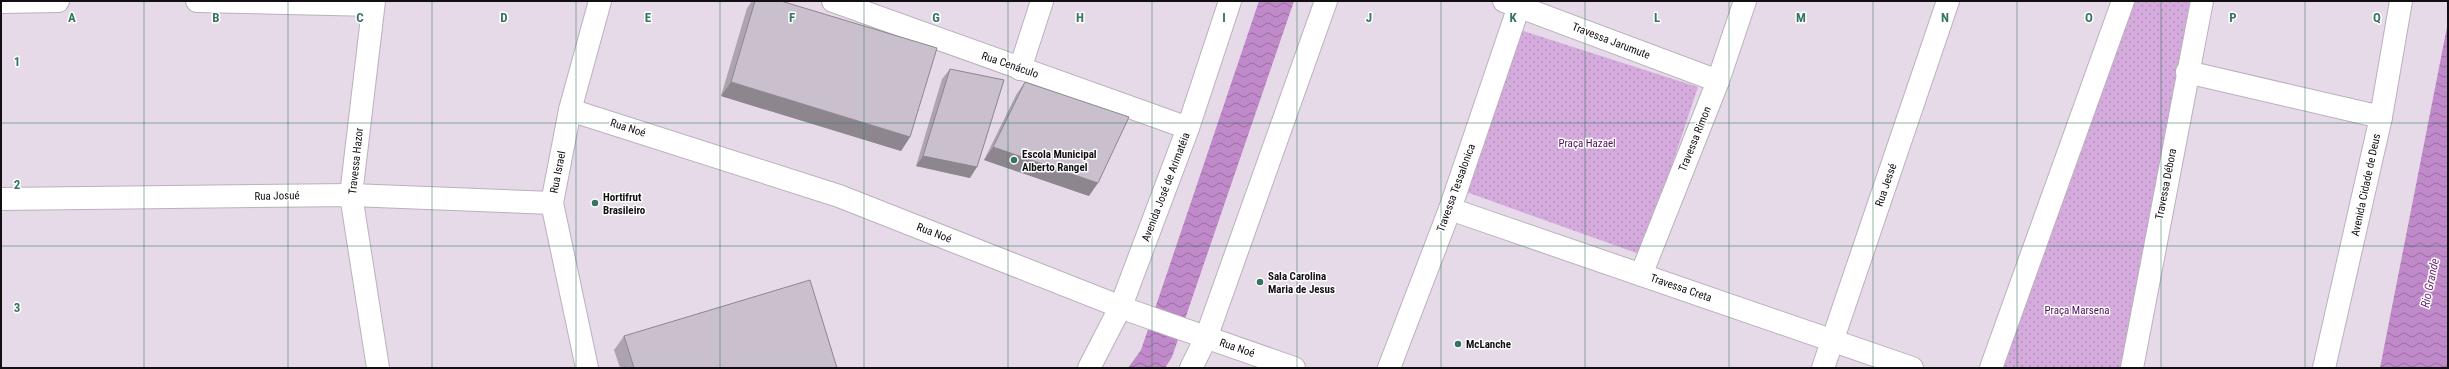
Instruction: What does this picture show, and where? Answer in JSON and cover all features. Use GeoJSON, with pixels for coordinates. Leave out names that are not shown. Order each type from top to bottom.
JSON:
{"type":"FeatureCollection","features":[{"type":"Feature","properties":{"kind":"street"},"geometry":{"type":"LineString","coordinates":[[1,2],[58,1]]}},
{"type":"Feature","properties":{"kind":"street"},"geometry":{"type":"LineString","coordinates":[[197,1],[374,3]]}},
{"type":"Feature","properties":{"kind":"street","name":"Rua Israel"},"geometry":{"type":"LineString","coordinates":[[587,368],[552,203],[570,110],[600,1]]}},
{"type":"Feature","properties":{"kind":"street","name":"Rua Cenáculo"},"geometry":{"type":"LineString","coordinates":[[833,1],[1188,128]]}},
{"type":"Feature","properties":{"kind":"street"},"geometry":{"type":"LineString","coordinates":[[1020,69],[1042,1]]}},
{"type":"Feature","properties":{"kind":"street","name":"Avenida José de Arimatéia"},"geometry":{"type":"LineString","coordinates":[[1088,368],[1126,309],[1230,1]]}},
{"type":"Feature","properties":{"kind":"street"},"geometry":{"type":"LineString","coordinates":[[1191,368],[1326,1]]}},
{"type":"Feature","properties":{"kind":"street","name":"Travessa Rimon"},"geometry":{"type":"LineString","coordinates":[[1641,274],[1718,81],[1745,1]]}},
{"type":"Feature","properties":{"kind":"street","name":"Rua Jessé"},"geometry":{"type":"LineString","coordinates":[[1823,368],[1948,1]]}},
{"type":"Feature","properties":{"kind":"street"},"geometry":{"type":"LineString","coordinates":[[1990,368],[2122,1]]}},
{"type":"Feature","properties":{"kind":"street","name":"Travessa Débora"},"geometry":{"type":"LineString","coordinates":[[2132,368],[2187,72],[2202,1]]}},
{"type":"Feature","properties":{"kind":"street","name":"Avenida Cidade de Deus"},"geometry":{"type":"LineString","coordinates":[[2324,368],[2381,117],[2401,1]]}},
{"type":"Feature","properties":{"kind":"street","name":"Travessa Hazor"},"geometry":{"type":"LineString","coordinates":[[374,3],[351,196],[378,368]]}},
{"type":"Feature","properties":{"kind":"street","name":"Travessa Jarumute"},"geometry":{"type":"LineString","coordinates":[[1511,4],[1718,81]]}},
{"type":"Feature","properties":{"kind":"street","name":"Travessa Tessalonica"},"geometry":{"type":"LineString","coordinates":[[1389,368],[1450,209],[1511,4]]}},
{"type":"Feature","properties":{"kind":"street"},"geometry":{"type":"LineString","coordinates":[[2187,72],[2381,117]]}},
{"type":"Feature","properties":{"kind":"street","name":"Rua Noé"},"geometry":{"type":"LineString","coordinates":[[570,110],[839,196],[1126,309],[1294,368]]}},
{"type":"Feature","properties":{"kind":"street","name":"Rua Josué"},"geometry":{"type":"LineString","coordinates":[[1,199],[351,196],[552,203]]}},
{"type":"Feature","properties":{"kind":"street","name":"Travessa Creta"},"geometry":{"type":"LineString","coordinates":[[1450,209],[1912,368]]}},
{"type":"Feature","properties":{"kind":"green space","name":"Praça Marsena"},"geometry":{"type":"Polygon","coordinates":[[[2118,1],[2196,1],[2124,368],[1996,368],[2118,1]]]}},
{"type":"Feature","properties":{"kind":"green space","name":"Praça Hazael"},"geometry":{"type":"Polygon","coordinates":[[[1514,28],[1698,87],[1642,255],[1455,188],[1514,28]]]}},
{"type":"Feature","properties":{"kind":"water"},"geometry":{"type":"Polygon","coordinates":[[[1259,1],[1294,1],[1172,357],[1165,368],[1128,368],[1141,350],[1259,1]]]}},
{"type":"Feature","properties":{"kind":"water","name":"Rio Grande"},"geometry":{"type":"Polygon","coordinates":[[[2448,22],[2448,368],[2380,368],[2448,22]]]}},
{"type":"Feature","properties":{"kind":"building"},"geometry":{"type":"Polygon","coordinates":[[[755,1],[781,1],[937,48],[910,137],[731,82],[755,1]]]}},
{"type":"Feature","properties":{"kind":"building"},"geometry":{"type":"Polygon","coordinates":[[[950,69],[1004,80],[977,167],[923,156],[950,69]]]}},
{"type":"Feature","properties":{"kind":"building"},"geometry":{"type":"Polygon","coordinates":[[[1025,82],[1129,117],[1098,183],[993,147],[1025,82]]]}},
{"type":"Feature","properties":{"kind":"building"},"geometry":{"type":"Polygon","coordinates":[[[810,280],[837,368],[634,368],[624,336],[810,280]]]}},
{"type":"Feature","properties":{"kind":"place","name":"Escola Municipal Alberto Rangel"},"geometry":{"type":"Point","coordinates":[1014,160]}},
{"type":"Feature","properties":{"kind":"place","name":"Hortifrut Brasileiro"},"geometry":{"type":"Point","coordinates":[595,203]}},
{"type":"Feature","properties":{"kind":"place","name":"Sala Carolina Maria de Jesus"},"geometry":{"type":"Point","coordinates":[1260,282]}},
{"type":"Feature","properties":{"kind":"place","name":"McLanche"},"geometry":{"type":"Point","coordinates":[1458,344]}}]}
